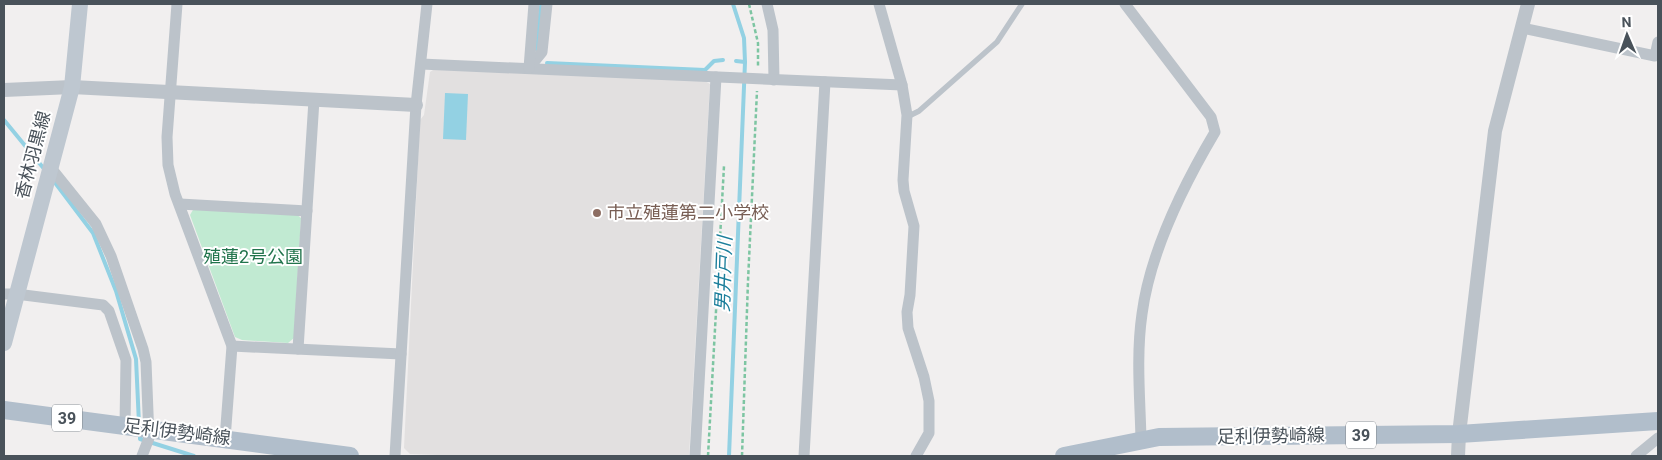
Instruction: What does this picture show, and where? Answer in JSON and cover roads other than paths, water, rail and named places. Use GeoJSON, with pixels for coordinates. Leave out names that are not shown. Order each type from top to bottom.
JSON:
{"type":"FeatureCollection","features":[{"type":"Feature","properties":{"kind":"main road","name":"香林羽黒線"},"geometry":{"type":"LineString","coordinates":[[4,343],[10,294],[49,173],[72,87],[80,4]]}},
{"type":"Feature","properties":{"kind":"main road","name":"足利伊勢崎線"},"geometry":{"type":"LineString","coordinates":[[4,410],[141,432],[225,438],[350,456]]}},
{"type":"Feature","properties":{"kind":"main road","name":"足利伊勢崎線"},"geometry":{"type":"LineString","coordinates":[[1064,456],[1158,437],[1459,434],[1658,421]]}},
{"type":"Feature","properties":{"kind":"street"},"geometry":{"type":"LineString","coordinates":[[177,4],[166,149],[175,194],[232,346],[225,438]]}},
{"type":"Feature","properties":{"kind":"street"},"geometry":{"type":"LineString","coordinates":[[395,456],[416,105],[427,4]]}},
{"type":"Feature","properties":{"kind":"street"},"geometry":{"type":"LineString","coordinates":[[529,68],[534,4]]}},
{"type":"Feature","properties":{"kind":"street"},"geometry":{"type":"LineString","coordinates":[[529,68],[542,52],[547,4]]}},
{"type":"Feature","properties":{"kind":"street"},"geometry":{"type":"LineString","coordinates":[[767,4],[773,30],[774,80]]}},
{"type":"Feature","properties":{"kind":"street"},"geometry":{"type":"LineString","coordinates":[[878,4],[902,85],[907,117],[903,180],[904,191],[914,226],[908,328],[924,377],[929,401],[930,433],[916,456]]}},
{"type":"Feature","properties":{"kind":"street"},"geometry":{"type":"LineString","coordinates":[[1124,4],[1211,117],[1215,132],[1196,164],[1166,230],[1149,277],[1139,343],[1141,439]]}},
{"type":"Feature","properties":{"kind":"street"},"geometry":{"type":"LineString","coordinates":[[1458,456],[1459,434],[1496,131],[1528,4]]}},
{"type":"Feature","properties":{"kind":"street"},"geometry":{"type":"LineString","coordinates":[[1522,28],[1655,56],[1658,42]]}},
{"type":"Feature","properties":{"kind":"street"},"geometry":{"type":"LineString","coordinates":[[421,64],[902,85]]}},
{"type":"Feature","properties":{"kind":"street"},"geometry":{"type":"LineString","coordinates":[[696,456],[716,77]]}},
{"type":"Feature","properties":{"kind":"street"},"geometry":{"type":"LineString","coordinates":[[804,456],[825,82]]}},
{"type":"Feature","properties":{"kind":"street"},"geometry":{"type":"LineString","coordinates":[[4,90],[72,87],[416,105]]}},
{"type":"Feature","properties":{"kind":"street"},"geometry":{"type":"LineString","coordinates":[[298,349],[314,100]]}},
{"type":"Feature","properties":{"kind":"street"},"geometry":{"type":"LineString","coordinates":[[49,173],[96,224],[111,256],[146,362],[141,432],[142,456]]}},
{"type":"Feature","properties":{"kind":"street"},"geometry":{"type":"LineString","coordinates":[[180,204],[307,211]]}},
{"type":"Feature","properties":{"kind":"street"},"geometry":{"type":"LineString","coordinates":[[10,294],[103,306],[109,311],[126,360],[141,432]]}},
{"type":"Feature","properties":{"kind":"street"},"geometry":{"type":"LineString","coordinates":[[232,346],[401,354]]}},
{"type":"Feature","properties":{"kind":"street"},"geometry":{"type":"LineString","coordinates":[[1636,456],[1658,438]]}},
{"type":"Feature","properties":{"kind":"lane"},"geometry":{"type":"LineString","coordinates":[[907,117],[919,111],[966,72],[997,42],[1022,4]]}},
{"type":"Feature","properties":{"kind":"water"},"geometry":{"type":"Polygon","coordinates":[[[445,93],[468,94],[466,140],[443,139],[445,93]]]}},
{"type":"Feature","properties":{"kind":"waterway","name":"男井戸川"},"geometry":{"type":"LineString","coordinates":[[729,456],[745,62],[744,38],[733,4]]}},
{"type":"Feature","properties":{"kind":"waterway"},"geometry":{"type":"LineString","coordinates":[[536,49],[541,6]]}},
{"type":"Feature","properties":{"kind":"waterway"},"geometry":{"type":"LineString","coordinates":[[547,63],[705,70],[714,61],[723,60]]}},
{"type":"Feature","properties":{"kind":"waterway"},"geometry":{"type":"LineString","coordinates":[[736,61],[745,62]]}},
{"type":"Feature","properties":{"kind":"waterway"},"geometry":{"type":"LineString","coordinates":[[4,120],[45,170]]}},
{"type":"Feature","properties":{"kind":"waterway"},"geometry":{"type":"LineString","coordinates":[[53,180],[93,233],[116,291],[136,359],[139,424]]}},
{"type":"Feature","properties":{"kind":"waterway"},"geometry":{"type":"LineString","coordinates":[[140,434],[140,439],[194,456]]}},
{"type":"Feature","properties":{"kind":"place","name":"市立殖蓮第二小学校"},"geometry":{"type":"Point","coordinates":[597,213]}},
{"type":"Feature","properties":{"kind":"park label","name":"殖蓮2号公園"},"geometry":{"type":"Point","coordinates":[253,257]}}]}
